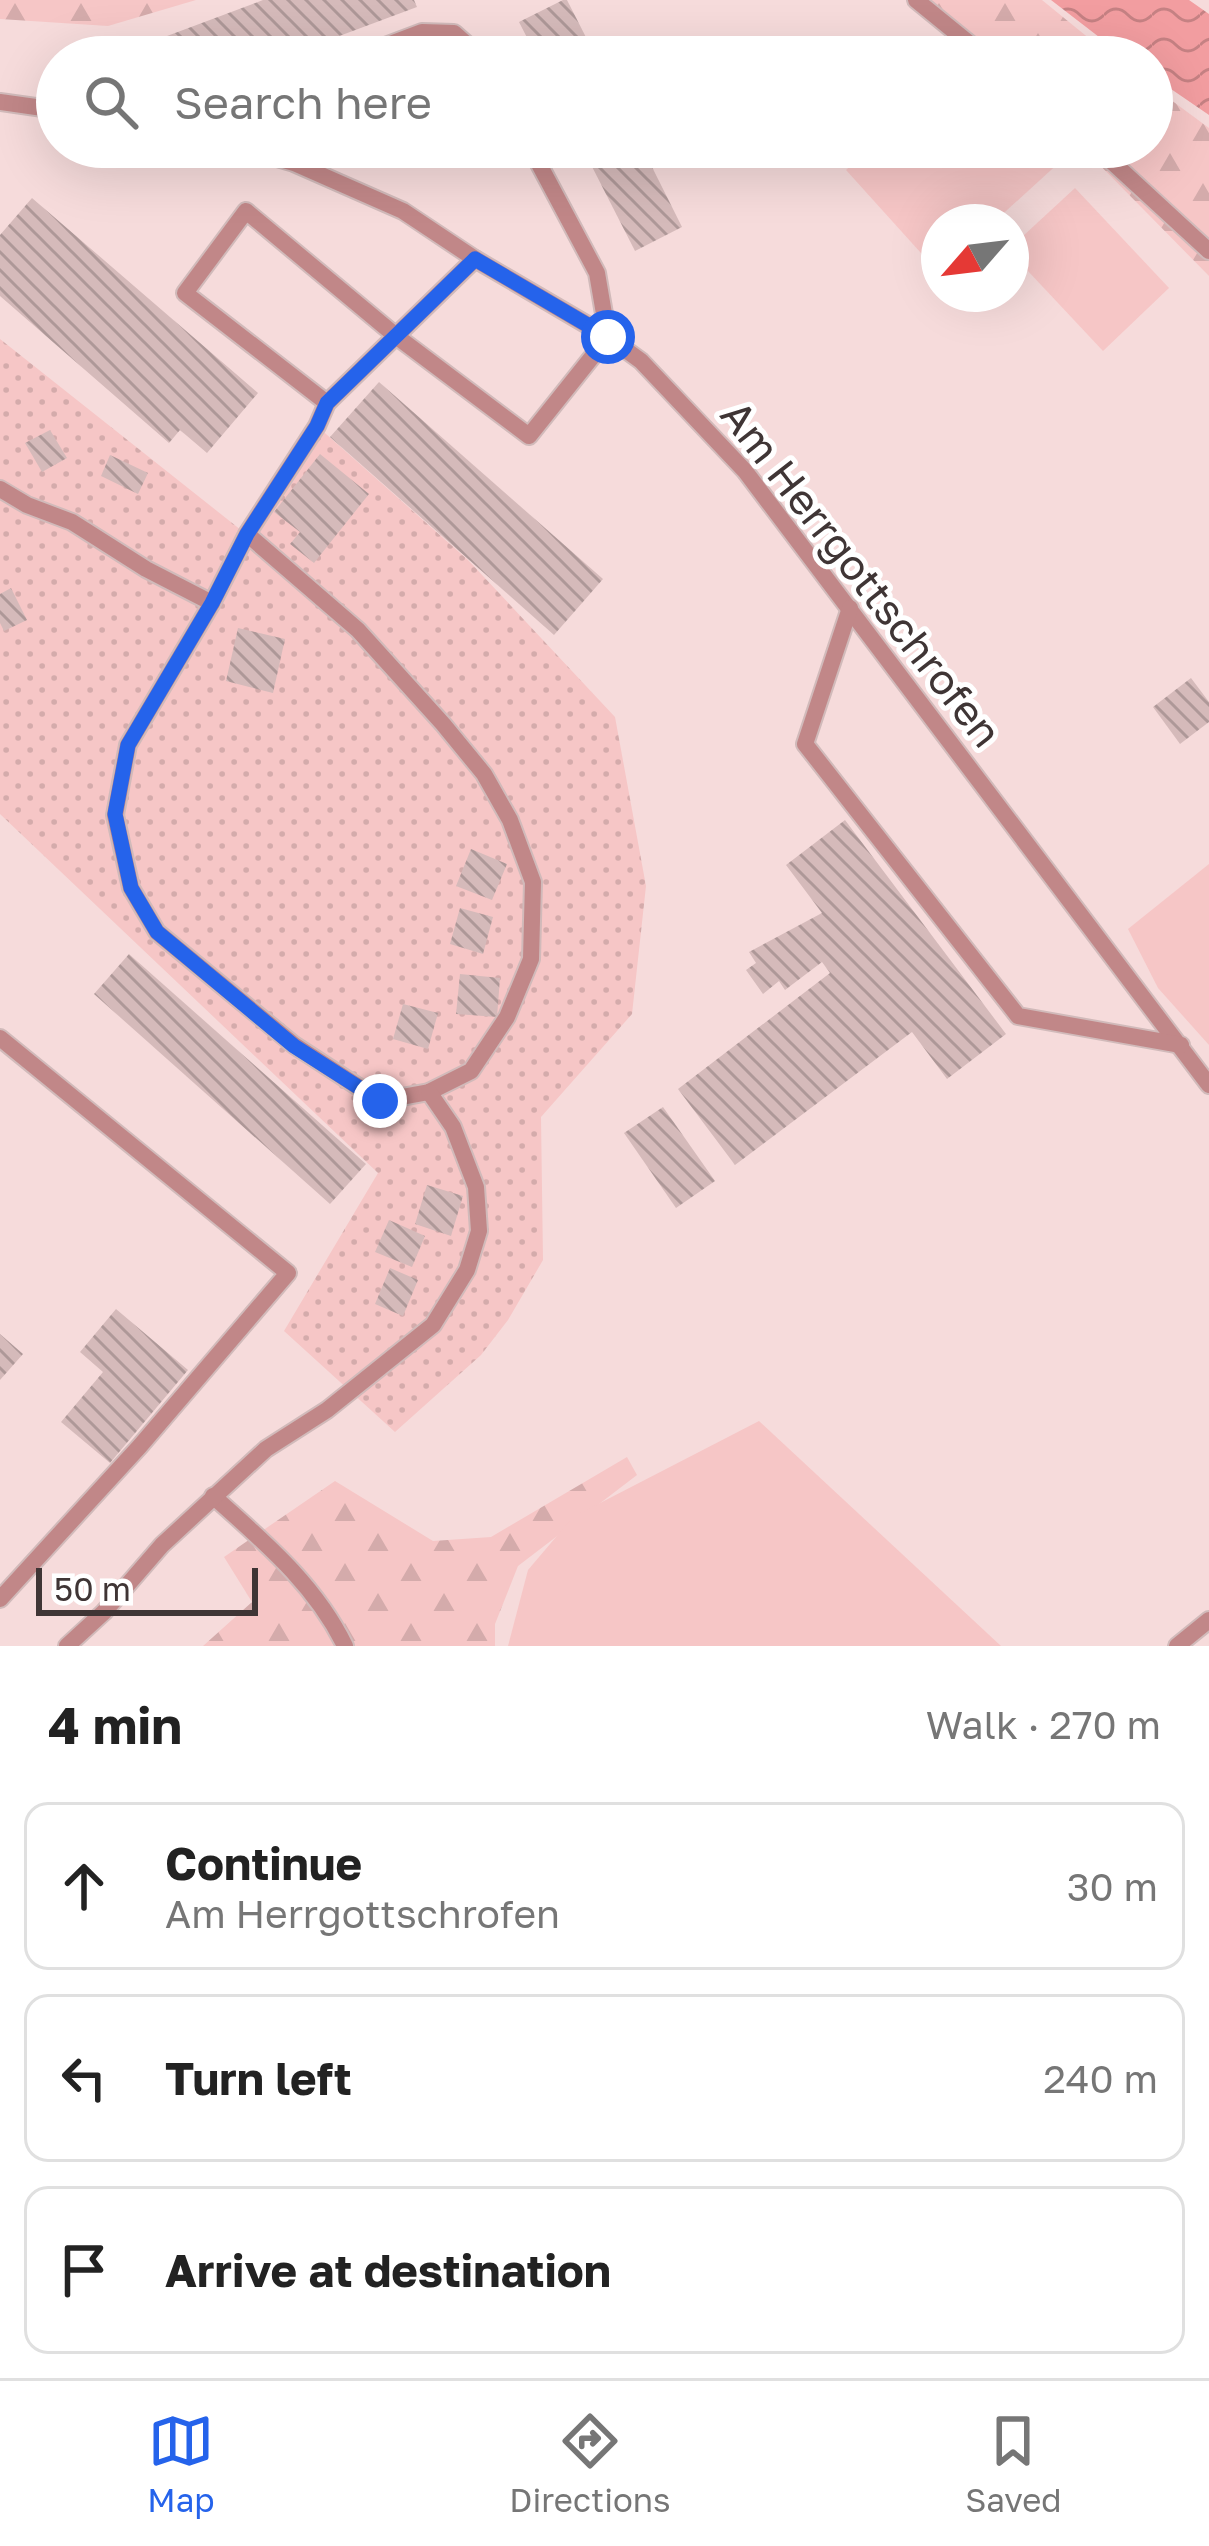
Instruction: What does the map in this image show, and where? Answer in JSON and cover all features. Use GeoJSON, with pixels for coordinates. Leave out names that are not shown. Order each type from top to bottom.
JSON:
{"type":"FeatureCollection","features":[{"type":"Feature","properties":{"kind":"lane"},"geometry":{"type":"LineString","coordinates":[[916,0],[960,36]]}},
{"type":"Feature","properties":{"kind":"lane"},"geometry":{"type":"LineString","coordinates":[[411,36],[454,32],[458,36]]}},
{"type":"Feature","properties":{"kind":"lane"},"geometry":{"type":"LineString","coordinates":[[0,102],[36,107]]}},
{"type":"Feature","properties":{"kind":"lane","name":"Am Herrgottschrofen"},"geometry":{"type":"LineString","coordinates":[[303,168],[403,211],[608,337],[640,362],[746,471],[1209,1085]]}},
{"type":"Feature","properties":{"kind":"lane"},"geometry":{"type":"LineString","coordinates":[[327,403],[185,293],[246,212],[529,436],[608,337],[597,273],[541,168]]}},
{"type":"Feature","properties":{"kind":"lane"},"geometry":{"type":"LineString","coordinates":[[1119,168],[1209,251]]}},
{"type":"Feature","properties":{"kind":"lane"},"geometry":{"type":"LineString","coordinates":[[247,534],[358,630],[443,724],[493,789],[533,882],[531,959],[507,1017],[471,1071],[430,1092],[380,1101],[294,1046],[157,932],[131,888],[115,814],[128,745],[247,534],[327,403],[475,259]]}},
{"type":"Feature","properties":{"kind":"lane"},"geometry":{"type":"LineString","coordinates":[[0,489],[72,522],[212,603]]}},
{"type":"Feature","properties":{"kind":"lane"},"geometry":{"type":"LineString","coordinates":[[850,608],[805,744],[1018,1016],[1181,1045]]}},
{"type":"Feature","properties":{"kind":"lane"},"geometry":{"type":"LineString","coordinates":[[0,1038],[288,1274],[140,1446],[3,1590]]}},
{"type":"Feature","properties":{"kind":"lane"},"geometry":{"type":"LineString","coordinates":[[67,1646],[104,1612],[161,1545],[266,1449],[327,1411],[433,1325],[467,1270],[479,1231],[476,1187],[453,1127],[430,1092]]}},
{"type":"Feature","properties":{"kind":"lane"},"geometry":{"type":"LineString","coordinates":[[213,1496],[299,1576],[332,1619],[344,1646]]}},
{"type":"Feature","properties":{"kind":"lane"},"geometry":{"type":"LineString","coordinates":[[1177,1646],[1209,1620]]}},
{"type":"Feature","properties":{"kind":"green space"},"geometry":{"type":"Polygon","coordinates":[[[0,0],[196,0],[108,26],[0,19],[0,0]]]}},
{"type":"Feature","properties":{"kind":"green space"},"geometry":{"type":"Polygon","coordinates":[[[929,0],[1042,0],[1086,36],[970,36],[929,0]]]}},
{"type":"Feature","properties":{"kind":"green space"},"geometry":{"type":"Polygon","coordinates":[[[1173,101],[1209,128],[1209,276],[1103,168],[1173,168],[1173,101]]]}},
{"type":"Feature","properties":{"kind":"green space"},"geometry":{"type":"Polygon","coordinates":[[[848,168],[1053,168],[1014,204],[921,204],[921,253],[848,168]]]}},
{"type":"Feature","properties":{"kind":"green space"},"geometry":{"type":"Polygon","coordinates":[[[1075,188],[1169,288],[1103,351],[1029,272],[1029,230],[1075,188]]]}},
{"type":"Feature","properties":{"kind":"green space"},"geometry":{"type":"Polygon","coordinates":[[[0,339],[246,534],[317,426],[468,560],[615,717],[646,886],[632,1014],[541,1117],[543,1260],[481,1355],[395,1432],[284,1331],[378,1173],[0,814],[0,339]]]}},
{"type":"Feature","properties":{"kind":"green space"},"geometry":{"type":"Polygon","coordinates":[[[1209,864],[1209,1045],[1158,988],[1128,929],[1209,864]]]}},
{"type":"Feature","properties":{"kind":"green space"},"geometry":{"type":"Polygon","coordinates":[[[759,1421],[1001,1646],[508,1646],[528,1570],[573,1517],[759,1421]]]}},
{"type":"Feature","properties":{"kind":"green space"},"geometry":{"type":"Polygon","coordinates":[[[627,1457],[637,1475],[518,1566],[495,1624],[495,1646],[203,1646],[252,1602],[224,1557],[335,1481],[433,1541],[491,1537],[627,1457]]]}},
{"type":"Feature","properties":{"kind":"water"},"geometry":{"type":"Polygon","coordinates":[[[1051,0],[1189,0],[1209,14],[1209,115],[1173,90],[1173,36],[1098,36],[1051,0]]]}},
{"type":"Feature","properties":{"kind":"building"},"geometry":{"type":"Polygon","coordinates":[[[263,0],[414,0],[417,7],[339,36],[167,36],[263,0]]]}},
{"type":"Feature","properties":{"kind":"building"},"geometry":{"type":"Polygon","coordinates":[[[567,0],[585,36],[526,36],[519,22],[567,0]]]}},
{"type":"Feature","properties":{"kind":"building"},"geometry":{"type":"Polygon","coordinates":[[[593,168],[652,168],[682,227],[635,251],[593,168]]]}},
{"type":"Feature","properties":{"kind":"building"},"geometry":{"type":"Polygon","coordinates":[[[32,198],[258,393],[207,453],[180,430],[169,443],[0,296],[0,235],[32,198]]]}},
{"type":"Feature","properties":{"kind":"building"},"geometry":{"type":"Polygon","coordinates":[[[379,382],[603,579],[554,635],[330,437],[379,382]]]}},
{"type":"Feature","properties":{"kind":"building"},"geometry":{"type":"Polygon","coordinates":[[[50,430],[67,458],[42,472],[25,443],[50,430]]]}},
{"type":"Feature","properties":{"kind":"building"},"geometry":{"type":"Polygon","coordinates":[[[320,454],[369,494],[314,563],[290,544],[300,532],[274,512],[320,454]]]}},
{"type":"Feature","properties":{"kind":"building"},"geometry":{"type":"Polygon","coordinates":[[[110,455],[148,473],[138,494],[101,476],[110,455]]]}},
{"type":"Feature","properties":{"kind":"building"},"geometry":{"type":"Polygon","coordinates":[[[11,588],[27,620],[4,631],[0,594],[11,588]]]}},
{"type":"Feature","properties":{"kind":"building"},"geometry":{"type":"Polygon","coordinates":[[[238,628],[285,639],[273,693],[226,681],[238,628]]]}},
{"type":"Feature","properties":{"kind":"building"},"geometry":{"type":"Polygon","coordinates":[[[1191,678],[1209,702],[1209,722],[1180,744],[1153,707],[1191,678]]]}},
{"type":"Feature","properties":{"kind":"building"},"geometry":{"type":"Polygon","coordinates":[[[845,820],[1006,1034],[947,1079],[912,1032],[735,1165],[678,1089],[830,973],[822,962],[785,990],[779,981],[763,994],[746,970],[756,963],[749,952],[822,913],[786,865],[845,820]]]}},
{"type":"Feature","properties":{"kind":"building"},"geometry":{"type":"Polygon","coordinates":[[[471,849],[507,864],[492,900],[456,886],[471,849]]]}},
{"type":"Feature","properties":{"kind":"building"},"geometry":{"type":"Polygon","coordinates":[[[460,908],[493,917],[483,954],[450,944],[460,908]]]}},
{"type":"Feature","properties":{"kind":"building"},"geometry":{"type":"Polygon","coordinates":[[[129,954],[366,1164],[330,1204],[94,994],[129,954]]]}},
{"type":"Feature","properties":{"kind":"building"},"geometry":{"type":"Polygon","coordinates":[[[460,974],[500,978],[497,1017],[456,1014],[460,974]]]}},
{"type":"Feature","properties":{"kind":"building"},"geometry":{"type":"Polygon","coordinates":[[[403,1004],[438,1013],[428,1049],[393,1039],[403,1004]]]}},
{"type":"Feature","properties":{"kind":"building"},"geometry":{"type":"Polygon","coordinates":[[[663,1107],[715,1181],[676,1208],[624,1133],[663,1107]]]}},
{"type":"Feature","properties":{"kind":"building"},"geometry":{"type":"Polygon","coordinates":[[[427,1185],[463,1196],[451,1236],[415,1224],[427,1185]]]}},
{"type":"Feature","properties":{"kind":"building"},"geometry":{"type":"Polygon","coordinates":[[[389,1220],[425,1236],[412,1267],[375,1252],[389,1220]]]}},
{"type":"Feature","properties":{"kind":"building"},"geometry":{"type":"Polygon","coordinates":[[[390,1268],[418,1280],[403,1316],[375,1304],[390,1268]]]}},
{"type":"Feature","properties":{"kind":"building"},"geometry":{"type":"Polygon","coordinates":[[[116,1309],[188,1370],[110,1463],[61,1422],[103,1372],[80,1352],[116,1309]]]}},
{"type":"Feature","properties":{"kind":"building"},"geometry":{"type":"Polygon","coordinates":[[[0,1334],[23,1354],[0,1380],[0,1334]]]}},
{"type":"Feature","properties":{"kind":"route"},"geometry":{"type":"LineString","coordinates":[[380,1101],[294,1046],[157,932],[131,888],[115,814],[128,745],[327,403],[475,259],[608,337]]}}]}
